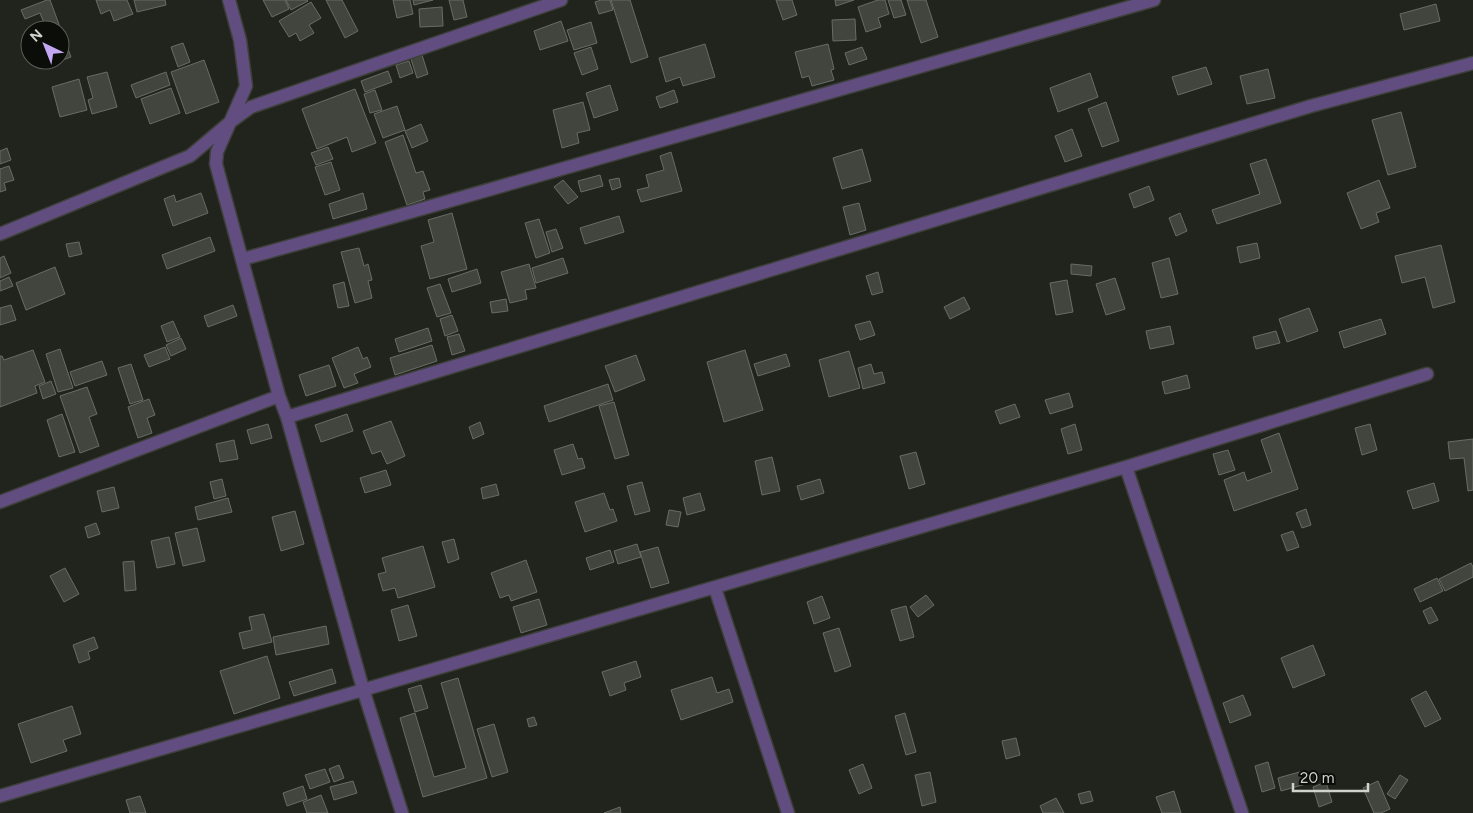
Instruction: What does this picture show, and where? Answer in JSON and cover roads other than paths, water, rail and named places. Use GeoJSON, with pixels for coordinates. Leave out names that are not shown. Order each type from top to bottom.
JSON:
{"type":"FeatureCollection","features":[{"type":"Feature","properties":{"kind":"street"},"geometry":{"type":"LineString","coordinates":[[229,0],[240,40],[246,86],[217,152],[216,164],[363,689],[402,813]]}},
{"type":"Feature","properties":{"kind":"street"},"geometry":{"type":"LineString","coordinates":[[0,234],[190,156],[251,107],[561,0]]}},
{"type":"Feature","properties":{"kind":"street"},"geometry":{"type":"LineString","coordinates":[[243,259],[848,89],[1154,0]]}},
{"type":"Feature","properties":{"kind":"street"},"geometry":{"type":"LineString","coordinates":[[288,417],[1311,106],[1473,63]]}},
{"type":"Feature","properties":{"kind":"street"},"geometry":{"type":"LineString","coordinates":[[0,796],[1126,467],[1427,374]]}},
{"type":"Feature","properties":{"kind":"street"},"geometry":{"type":"LineString","coordinates":[[0,502],[280,396]]}},
{"type":"Feature","properties":{"kind":"street"},"geometry":{"type":"LineString","coordinates":[[1126,467],[1242,813]]}},
{"type":"Feature","properties":{"kind":"street"},"geometry":{"type":"LineString","coordinates":[[715,588],[788,813]]}}]}
